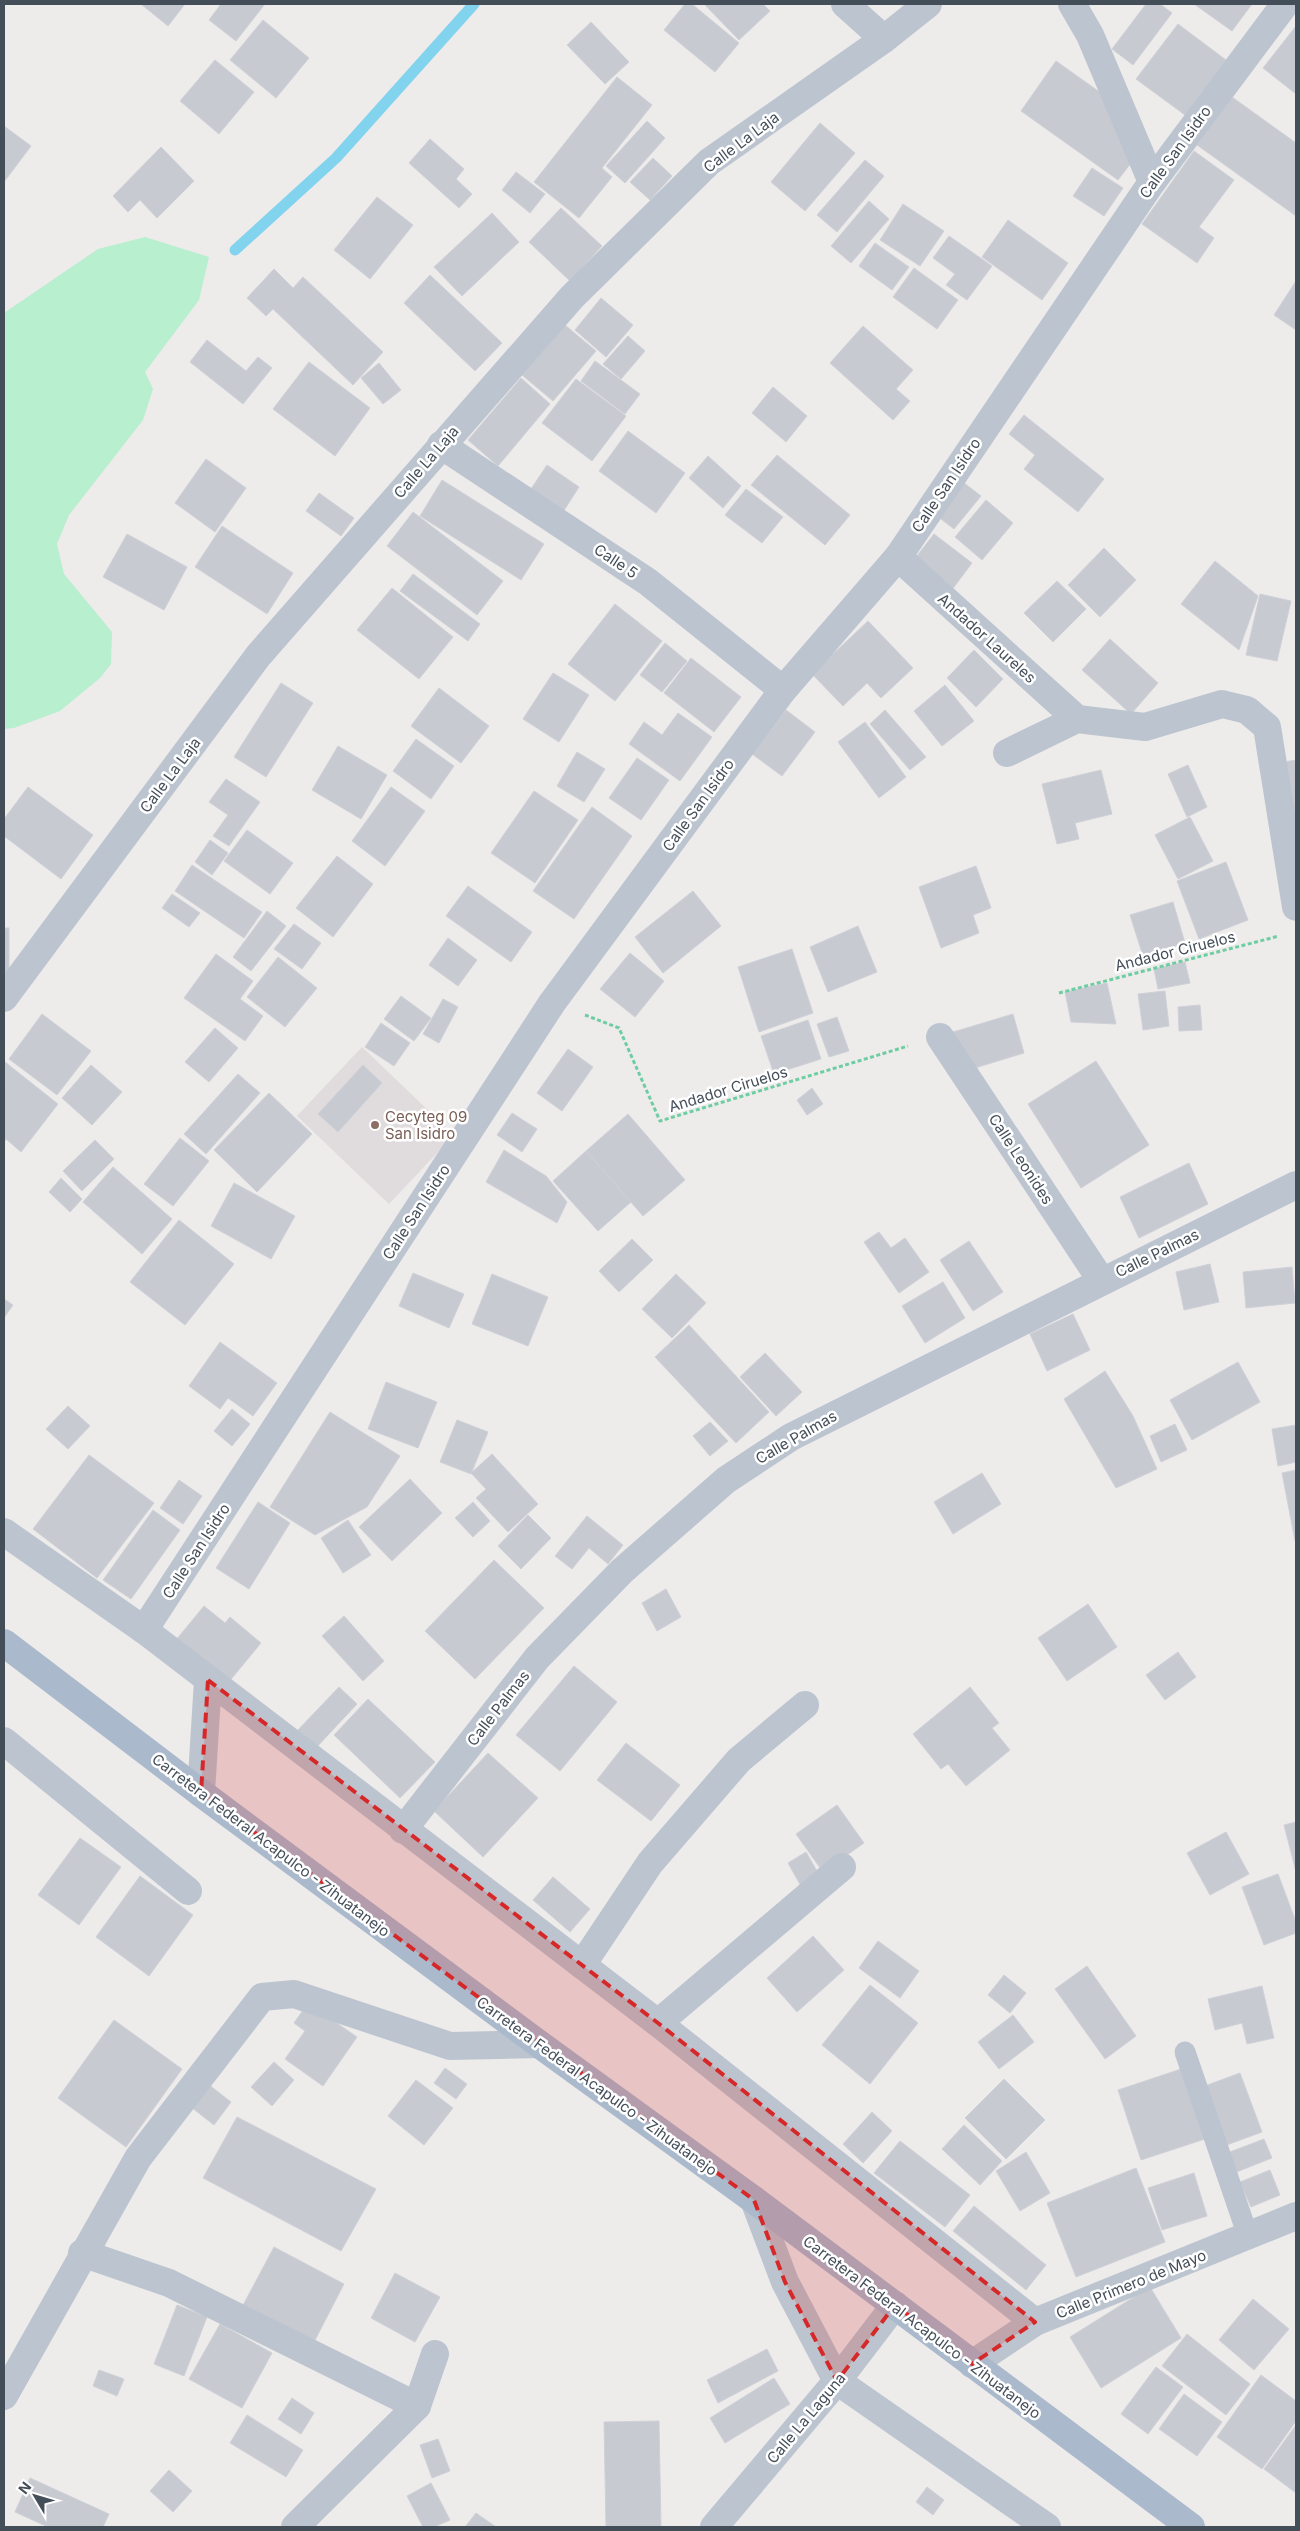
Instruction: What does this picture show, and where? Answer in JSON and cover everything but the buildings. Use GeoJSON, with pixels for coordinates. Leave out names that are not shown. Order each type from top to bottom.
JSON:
{"type":"FeatureCollection","features":[{"type":"Feature","properties":{"kind":"main road","name":"Carretera Federal Acapulco - Zihuatanejo"},"geometry":{"type":"LineString","coordinates":[[4,1643],[201,1793],[539,2044],[754,2200],[1191,2527]]}},
{"type":"Feature","properties":{"kind":"street"},"geometry":{"type":"LineString","coordinates":[[845,4],[884,39]]}},
{"type":"Feature","properties":{"kind":"street","name":"Calle La Laja"},"geometry":{"type":"LineString","coordinates":[[4,998],[258,656],[572,297],[709,162],[884,39],[928,4]]}},
{"type":"Feature","properties":{"kind":"street"},"geometry":{"type":"LineString","coordinates":[[1072,4],[1090,35],[1152,182]]}},
{"type":"Feature","properties":{"kind":"street","name":"Calle San Isidro"},"geometry":{"type":"LineString","coordinates":[[144,1630],[552,1002],[783,690],[898,557],[1152,182],[1285,4]]}},
{"type":"Feature","properties":{"kind":"street","name":"Calle 5"},"geometry":{"type":"LineString","coordinates":[[441,445],[648,582],[783,690]]}},
{"type":"Feature","properties":{"kind":"street","name":"Andador Laureles"},"geometry":{"type":"LineString","coordinates":[[898,557],[1077,719]]}},
{"type":"Feature","properties":{"kind":"street"},"geometry":{"type":"LineString","coordinates":[[1007,753],[1077,719],[1145,727],[1222,704],[1247,710],[1267,727],[1296,907]]}},
{"type":"Feature","properties":{"kind":"street","name":"Calle Leonides"},"geometry":{"type":"LineString","coordinates":[[940,1037],[1101,1280]]}},
{"type":"Feature","properties":{"kind":"street","name":"Calle Palmas"},"geometry":{"type":"LineString","coordinates":[[403,1830],[537,1658],[622,1571],[726,1480],[791,1437],[1101,1280],[1296,1185]]}},
{"type":"Feature","properties":{"kind":"street"},"geometry":{"type":"LineString","coordinates":[[4,1532],[144,1630],[403,1830],[658,2023],[1035,2322]]}},
{"type":"Feature","properties":{"kind":"street"},"geometry":{"type":"LineString","coordinates":[[201,1793],[208,1680]]}},
{"type":"Feature","properties":{"kind":"street"},"geometry":{"type":"LineString","coordinates":[[582,1965],[650,1863],[662,1849],[739,1760],[805,1705]]}},
{"type":"Feature","properties":{"kind":"street"},"geometry":{"type":"LineString","coordinates":[[4,1740],[188,1892]]}},
{"type":"Feature","properties":{"kind":"street"},"geometry":{"type":"LineString","coordinates":[[658,2023],[842,1867]]}},
{"type":"Feature","properties":{"kind":"street"},"geometry":{"type":"LineString","coordinates":[[4,2396],[82,2253],[138,2158],[262,1997],[294,1994],[450,2046],[539,2044]]}},
{"type":"Feature","properties":{"kind":"street"},"geometry":{"type":"LineString","coordinates":[[754,2200],[785,2282],[837,2381],[1047,2527]]}},
{"type":"Feature","properties":{"kind":"street","name":"Calle Primero de Mayo"},"geometry":{"type":"LineString","coordinates":[[972,2364],[1035,2322],[1296,2216]]}},
{"type":"Feature","properties":{"kind":"street"},"geometry":{"type":"LineString","coordinates":[[82,2253],[169,2283],[417,2406]]}},
{"type":"Feature","properties":{"kind":"street","name":"Calle La Laguna"},"geometry":{"type":"LineString","coordinates":[[714,2527],[837,2381],[895,2305]]}},
{"type":"Feature","properties":{"kind":"street"},"geometry":{"type":"LineString","coordinates":[[295,2527],[417,2406],[435,2354]]}},
{"type":"Feature","properties":{"kind":"lane"},"geometry":{"type":"LineString","coordinates":[[1185,2052],[1248,2236]]}},
{"type":"Feature","properties":{"kind":"path","name":"Andador Ciruelos"},"geometry":{"type":"LineString","coordinates":[[1060,992],[1287,934]]}},
{"type":"Feature","properties":{"kind":"path","name":"Andador Ciruelos"},"geometry":{"type":"LineString","coordinates":[[552,1002],[619,1028],[660,1121],[940,1037]]}},
{"type":"Feature","properties":{"kind":"highlighted area"},"geometry":{"type":"Polygon","coordinates":[[[208,1680],[658,2023],[1035,2322],[972,2364],[895,2305],[837,2381],[785,2282],[754,2200],[201,1793],[208,1680]]]}},
{"type":"Feature","properties":{"kind":"shaded area","name":"Cecyteg 09 San Isidro"},"geometry":{"type":"Polygon","coordinates":[[[362,1047],[454,1135],[389,1204],[297,1116],[362,1047]]]}},
{"type":"Feature","properties":{"kind":"green space"},"geometry":{"type":"Polygon","coordinates":[[[145,237],[209,257],[199,300],[145,372],[153,389],[143,420],[69,515],[57,544],[64,574],[112,632],[111,664],[100,678],[60,711],[14,728],[4,729],[4,313],[98,249],[145,237]]]}},
{"type":"Feature","properties":{"kind":"waterway"},"geometry":{"type":"LineString","coordinates":[[235,250],[336,158],[474,4]]}},
{"type":"Feature","properties":{"kind":"place","name":"Cecyteg 09 San Isidro"},"geometry":{"type":"Point","coordinates":[375,1125]}}]}
